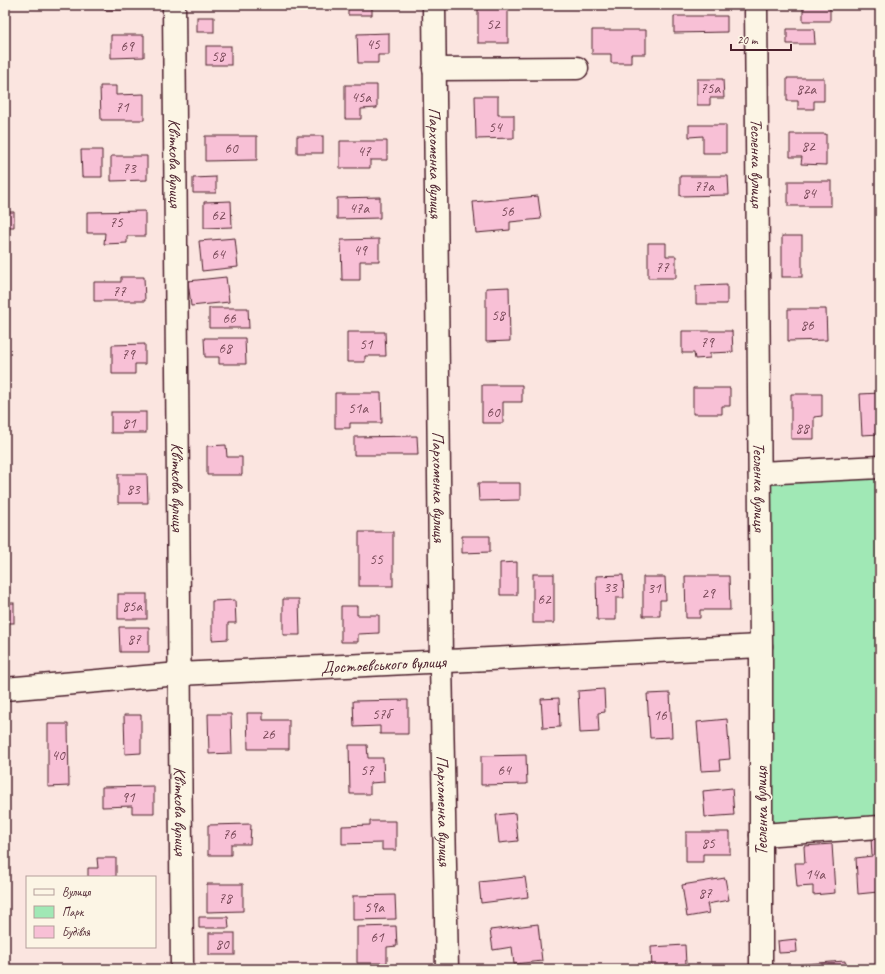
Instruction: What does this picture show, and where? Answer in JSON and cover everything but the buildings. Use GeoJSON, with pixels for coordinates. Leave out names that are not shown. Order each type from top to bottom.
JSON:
{"type":"FeatureCollection","features":[{"type":"Feature","properties":{"kind":"street","name":"Квіткова вулиця"},"geometry":{"type":"LineString","coordinates":[[174,5],[182,969]]}},
{"type":"Feature","properties":{"kind":"street","name":"Пархоменка вулиця"},"geometry":{"type":"LineString","coordinates":[[434,5],[441,662],[447,969]]}},
{"type":"Feature","properties":{"kind":"street","name":"Тесленка вулиця"},"geometry":{"type":"LineString","coordinates":[[756,5],[761,646],[761,969]]}},
{"type":"Feature","properties":{"kind":"street"},"geometry":{"type":"LineString","coordinates":[[434,69],[577,68]]}},
{"type":"Feature","properties":{"kind":"street"},"geometry":{"type":"LineString","coordinates":[[760,474],[880,467]]}},
{"type":"Feature","properties":{"kind":"street","name":"Достоєвського вулиця"},"geometry":{"type":"LineString","coordinates":[[5,689],[179,674],[761,646]]}},
{"type":"Feature","properties":{"kind":"street"},"geometry":{"type":"LineString","coordinates":[[761,835],[880,827]]}},
{"type":"Feature","properties":{"kind":"green space"},"geometry":{"type":"Polygon","coordinates":[[[880,471],[880,822],[766,830],[764,478],[880,471]]]}}]}
